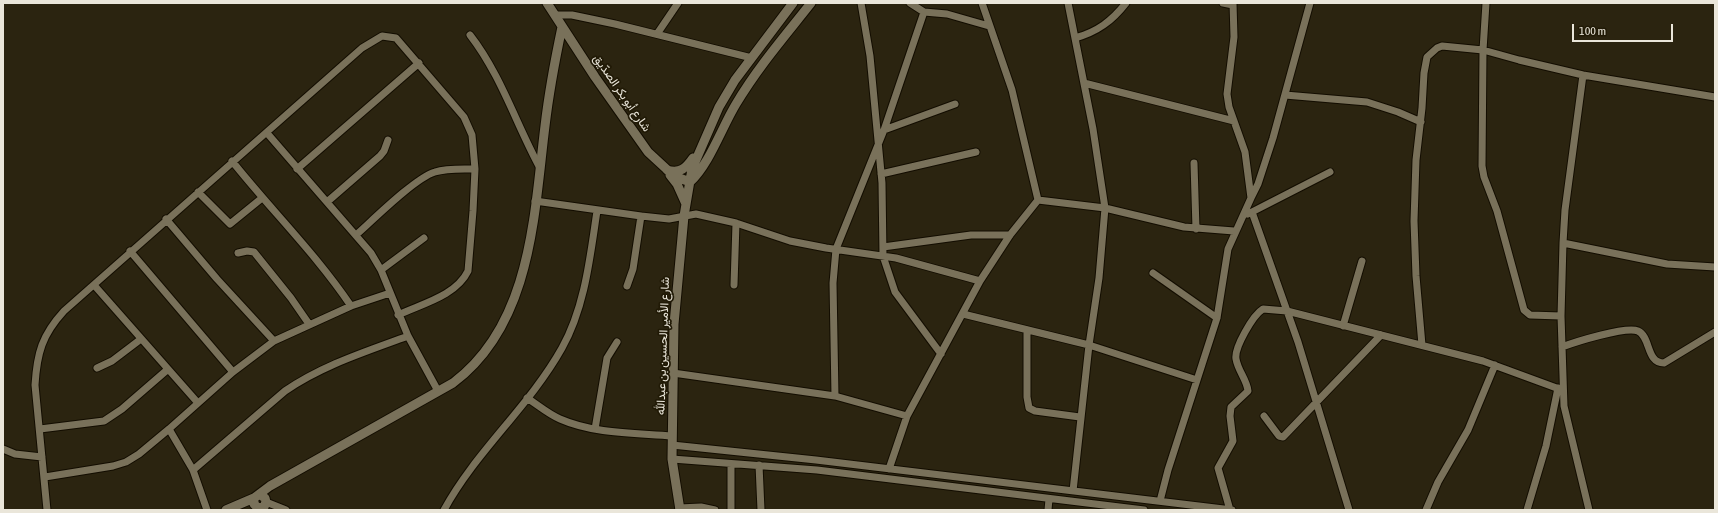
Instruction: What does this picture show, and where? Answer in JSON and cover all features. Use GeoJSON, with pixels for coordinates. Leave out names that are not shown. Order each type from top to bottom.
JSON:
{"type":"FeatureCollection","features":[{"type":"Feature","properties":{"kind":"street","name":"شارع أبو بكر الصدّيق"},"geometry":{"type":"LineString","coordinates":[[547,3],[648,152],[665,170],[674,176],[690,182]]}},
{"type":"Feature","properties":{"kind":"street"},"geometry":{"type":"LineString","coordinates":[[657,34],[678,3]]}},
{"type":"Feature","properties":{"kind":"street","name":"شارع الأمير الحسين بن عبدالله"},"geometry":{"type":"LineString","coordinates":[[680,509],[672,459],[673,373],[677,282],[684,216],[692,169],[702,142],[719,107],[735,80],[793,3]]}},
{"type":"Feature","properties":{"kind":"street"},"geometry":{"type":"LineString","coordinates":[[690,182],[700,173],[726,122],[760,67],[811,3]]}},
{"type":"Feature","properties":{"kind":"street"},"geometry":{"type":"LineString","coordinates":[[861,3],[870,56],[881,174],[883,256],[895,292],[941,354]]}},
{"type":"Feature","properties":{"kind":"street"},"geometry":{"type":"LineString","coordinates":[[910,3],[924,12],[947,14],[989,26]]}},
{"type":"Feature","properties":{"kind":"street"},"geometry":{"type":"LineString","coordinates":[[982,3],[1012,90],[1038,200]]}},
{"type":"Feature","properties":{"kind":"street"},"geometry":{"type":"LineString","coordinates":[[1068,3],[1084,83],[1105,208],[1099,278],[1080,417],[1073,491]]}},
{"type":"Feature","properties":{"kind":"street"},"geometry":{"type":"LineString","coordinates":[[1075,38],[1086,35],[1106,25],[1126,3]]}},
{"type":"Feature","properties":{"kind":"street"},"geometry":{"type":"LineString","coordinates":[[1223,3],[1233,4],[1234,37],[1227,94],[1229,107],[1245,152],[1251,198]]}},
{"type":"Feature","properties":{"kind":"street"},"geometry":{"type":"LineString","coordinates":[[1160,501],[1168,470],[1217,318],[1225,259],[1234,231],[1258,184],[1285,95],[1310,3]]}},
{"type":"Feature","properties":{"kind":"street"},"geometry":{"type":"LineString","coordinates":[[1486,3],[1483,50],[1484,89],[1482,166],[1484,177],[1498,211],[1524,310],[1530,315],[1561,316]]}},
{"type":"Feature","properties":{"kind":"street"},"geometry":{"type":"LineString","coordinates":[[835,396],[833,283],[836,250],[884,130],[924,12]]}},
{"type":"Feature","properties":{"kind":"street"},"geometry":{"type":"LineString","coordinates":[[555,15],[572,15],[657,34],[752,58]]}},
{"type":"Feature","properties":{"kind":"street"},"geometry":{"type":"LineString","coordinates":[[230,510],[262,503],[282,480],[453,383],[474,364],[490,345],[506,317],[518,288],[524,266],[540,168],[549,94],[562,27]]}},
{"type":"Feature","properties":{"kind":"street"},"geometry":{"type":"LineString","coordinates":[[470,35],[493,69],[525,141],[540,168]]}},
{"type":"Feature","properties":{"kind":"street"},"geometry":{"type":"LineString","coordinates":[[47,510],[35,385],[36,364],[40,349],[44,337],[53,323],[64,311],[130,251],[232,161],[376,38],[382,36],[396,38],[419,63],[469,125],[473,140],[475,169],[469,265],[465,277],[451,290],[398,315]]}},
{"type":"Feature","properties":{"kind":"street"},"geometry":{"type":"LineString","coordinates":[[1422,345],[1414,241],[1416,160],[1421,122],[1424,73],[1427,57],[1437,48],[1442,46],[1483,50],[1583,75],[1715,97]]}},
{"type":"Feature","properties":{"kind":"street"},"geometry":{"type":"LineString","coordinates":[[297,168],[419,63]]}},
{"type":"Feature","properties":{"kind":"street"},"geometry":{"type":"LineString","coordinates":[[1527,510],[1546,446],[1560,389],[1565,210],[1583,75]]}},
{"type":"Feature","properties":{"kind":"street"},"geometry":{"type":"LineString","coordinates":[[1084,83],[1234,121]]}},
{"type":"Feature","properties":{"kind":"street"},"geometry":{"type":"LineString","coordinates":[[1285,95],[1367,102],[1398,112],[1421,122]]}},
{"type":"Feature","properties":{"kind":"street"},"geometry":{"type":"LineString","coordinates":[[884,130],[955,104]]}},
{"type":"Feature","properties":{"kind":"street"},"geometry":{"type":"LineString","coordinates":[[267,132],[356,235],[381,270],[398,315],[438,392]]}},
{"type":"Feature","properties":{"kind":"street"},"geometry":{"type":"LineString","coordinates":[[327,202],[380,156],[384,151],[388,140]]}},
{"type":"Feature","properties":{"kind":"street"},"geometry":{"type":"LineString","coordinates":[[665,170],[677,172],[685,168],[702,142]]}},
{"type":"Feature","properties":{"kind":"street"},"geometry":{"type":"LineString","coordinates":[[881,174],[976,152]]}},
{"type":"Feature","properties":{"kind":"street"},"geometry":{"type":"LineString","coordinates":[[232,161],[262,198],[305,245],[334,280],[351,306]]}},
{"type":"Feature","properties":{"kind":"street"},"geometry":{"type":"LineString","coordinates":[[1194,163],[1196,229]]}},
{"type":"Feature","properties":{"kind":"street"},"geometry":{"type":"LineString","coordinates":[[356,235],[429,174],[445,170],[475,169]]}},
{"type":"Feature","properties":{"kind":"street"},"geometry":{"type":"LineString","coordinates":[[665,170],[677,184],[686,204]]}},
{"type":"Feature","properties":{"kind":"street"},"geometry":{"type":"LineString","coordinates":[[1242,217],[1330,172]]}},
{"type":"Feature","properties":{"kind":"street"},"geometry":{"type":"LineString","coordinates":[[198,192],[230,224],[262,198]]}},
{"type":"Feature","properties":{"kind":"street"},"geometry":{"type":"LineString","coordinates":[[1038,200],[1105,208],[1196,229],[1234,231]]}},
{"type":"Feature","properties":{"kind":"street"},"geometry":{"type":"LineString","coordinates":[[889,468],[907,416],[962,314],[1010,234],[1038,200]]}},
{"type":"Feature","properties":{"kind":"street"},"geometry":{"type":"LineString","coordinates":[[535,201],[597,211],[669,219],[696,214],[736,223],[790,241],[836,250],[883,256],[934,267],[980,282]]}},
{"type":"Feature","properties":{"kind":"street"},"geometry":{"type":"LineString","coordinates":[[444,510],[465,477],[546,374],[563,347],[575,319],[588,265],[597,211]]}},
{"type":"Feature","properties":{"kind":"street"},"geometry":{"type":"LineString","coordinates":[[1252,212],[1303,356],[1316,404],[1349,510]]}},
{"type":"Feature","properties":{"kind":"street"},"geometry":{"type":"LineString","coordinates":[[627,286],[633,269],[641,216]]}},
{"type":"Feature","properties":{"kind":"street"},"geometry":{"type":"LineString","coordinates":[[166,219],[217,280],[274,341]]}},
{"type":"Feature","properties":{"kind":"street"},"geometry":{"type":"LineString","coordinates":[[734,285],[736,223]]}},
{"type":"Feature","properties":{"kind":"street"},"geometry":{"type":"LineString","coordinates":[[883,247],[971,235],[1010,234]]}},
{"type":"Feature","properties":{"kind":"street"},"geometry":{"type":"LineString","coordinates":[[381,270],[424,238]]}},
{"type":"Feature","properties":{"kind":"street"},"geometry":{"type":"LineString","coordinates":[[1563,243],[1667,264],[1715,266]]}},
{"type":"Feature","properties":{"kind":"street"},"geometry":{"type":"LineString","coordinates":[[130,251],[233,372]]}},
{"type":"Feature","properties":{"kind":"street"},"geometry":{"type":"LineString","coordinates":[[238,252],[254,252],[291,298],[309,324]]}},
{"type":"Feature","properties":{"kind":"street"},"geometry":{"type":"LineString","coordinates":[[1343,326],[1362,261]]}},
{"type":"Feature","properties":{"kind":"street"},"geometry":{"type":"LineString","coordinates":[[1153,273],[1217,318]]}},
{"type":"Feature","properties":{"kind":"street"},"geometry":{"type":"LineString","coordinates":[[94,285],[167,370],[198,403]]}},
{"type":"Feature","properties":{"kind":"street"},"geometry":{"type":"LineString","coordinates":[[45,477],[113,466],[126,462],[139,454],[233,372],[274,341],[351,306],[390,293]]}},
{"type":"Feature","properties":{"kind":"street"},"geometry":{"type":"LineString","coordinates":[[527,398],[559,419],[594,429],[672,441],[915,472],[1231,510],[1218,468],[1233,441],[1230,416],[1231,407],[1248,392],[1235,354],[1240,342],[1258,312],[1268,309],[1287,311],[1422,345],[1495,365],[1560,389]]}},
{"type":"Feature","properties":{"kind":"street"},"geometry":{"type":"LineString","coordinates":[[962,314],[1089,345],[1197,380]]}},
{"type":"Feature","properties":{"kind":"street"},"geometry":{"type":"LineString","coordinates":[[1027,330],[1027,397],[1029,408],[1035,411],[1080,417]]}},
{"type":"Feature","properties":{"kind":"street"},"geometry":{"type":"LineString","coordinates":[[1562,347],[1596,336],[1635,330],[1642,334],[1654,359],[1660,363],[1664,363],[1715,332]]}},
{"type":"Feature","properties":{"kind":"street"},"geometry":{"type":"LineString","coordinates":[[1264,416],[1279,436],[1283,436],[1316,404],[1381,335]]}},
{"type":"Feature","properties":{"kind":"street"},"geometry":{"type":"LineString","coordinates":[[194,470],[274,401],[301,380],[337,362],[408,336]]}},
{"type":"Feature","properties":{"kind":"street"},"geometry":{"type":"LineString","coordinates":[[96,368],[112,361],[141,339]]}},
{"type":"Feature","properties":{"kind":"street"},"geometry":{"type":"LineString","coordinates":[[594,429],[607,358],[617,342]]}},
{"type":"Feature","properties":{"kind":"street"},"geometry":{"type":"LineString","coordinates":[[1426,510],[1438,482],[1468,430],[1495,365]]}},
{"type":"Feature","properties":{"kind":"street"},"geometry":{"type":"LineString","coordinates":[[40,429],[104,420],[122,410],[167,370]]}},
{"type":"Feature","properties":{"kind":"street"},"geometry":{"type":"LineString","coordinates":[[673,373],[835,396],[907,416]]}},
{"type":"Feature","properties":{"kind":"street"},"geometry":{"type":"LineString","coordinates":[[1560,389],[1568,428],[1589,510]]}},
{"type":"Feature","properties":{"kind":"street"},"geometry":{"type":"LineString","coordinates":[[169,429],[194,470],[207,510]]}},
{"type":"Feature","properties":{"kind":"street"},"geometry":{"type":"LineString","coordinates":[[3,449],[15,454],[42,456]]}},
{"type":"Feature","properties":{"kind":"street"},"geometry":{"type":"LineString","coordinates":[[672,459],[817,470],[1144,510]]}},
{"type":"Feature","properties":{"kind":"street"},"geometry":{"type":"LineString","coordinates":[[731,464],[731,510]]}},
{"type":"Feature","properties":{"kind":"street"},"geometry":{"type":"LineString","coordinates":[[759,465],[761,510]]}},
{"type":"Feature","properties":{"kind":"street"},"geometry":{"type":"LineString","coordinates":[[914,481],[915,472]]}},
{"type":"Feature","properties":{"kind":"street"},"geometry":{"type":"LineString","coordinates":[[1048,510],[1049,499]]}},
{"type":"Feature","properties":{"kind":"street"},"geometry":{"type":"LineString","coordinates":[[226,510],[262,503],[286,510]]}},
{"type":"Feature","properties":{"kind":"street"},"geometry":{"type":"LineString","coordinates":[[680,509],[701,507],[715,510]]}}]}
